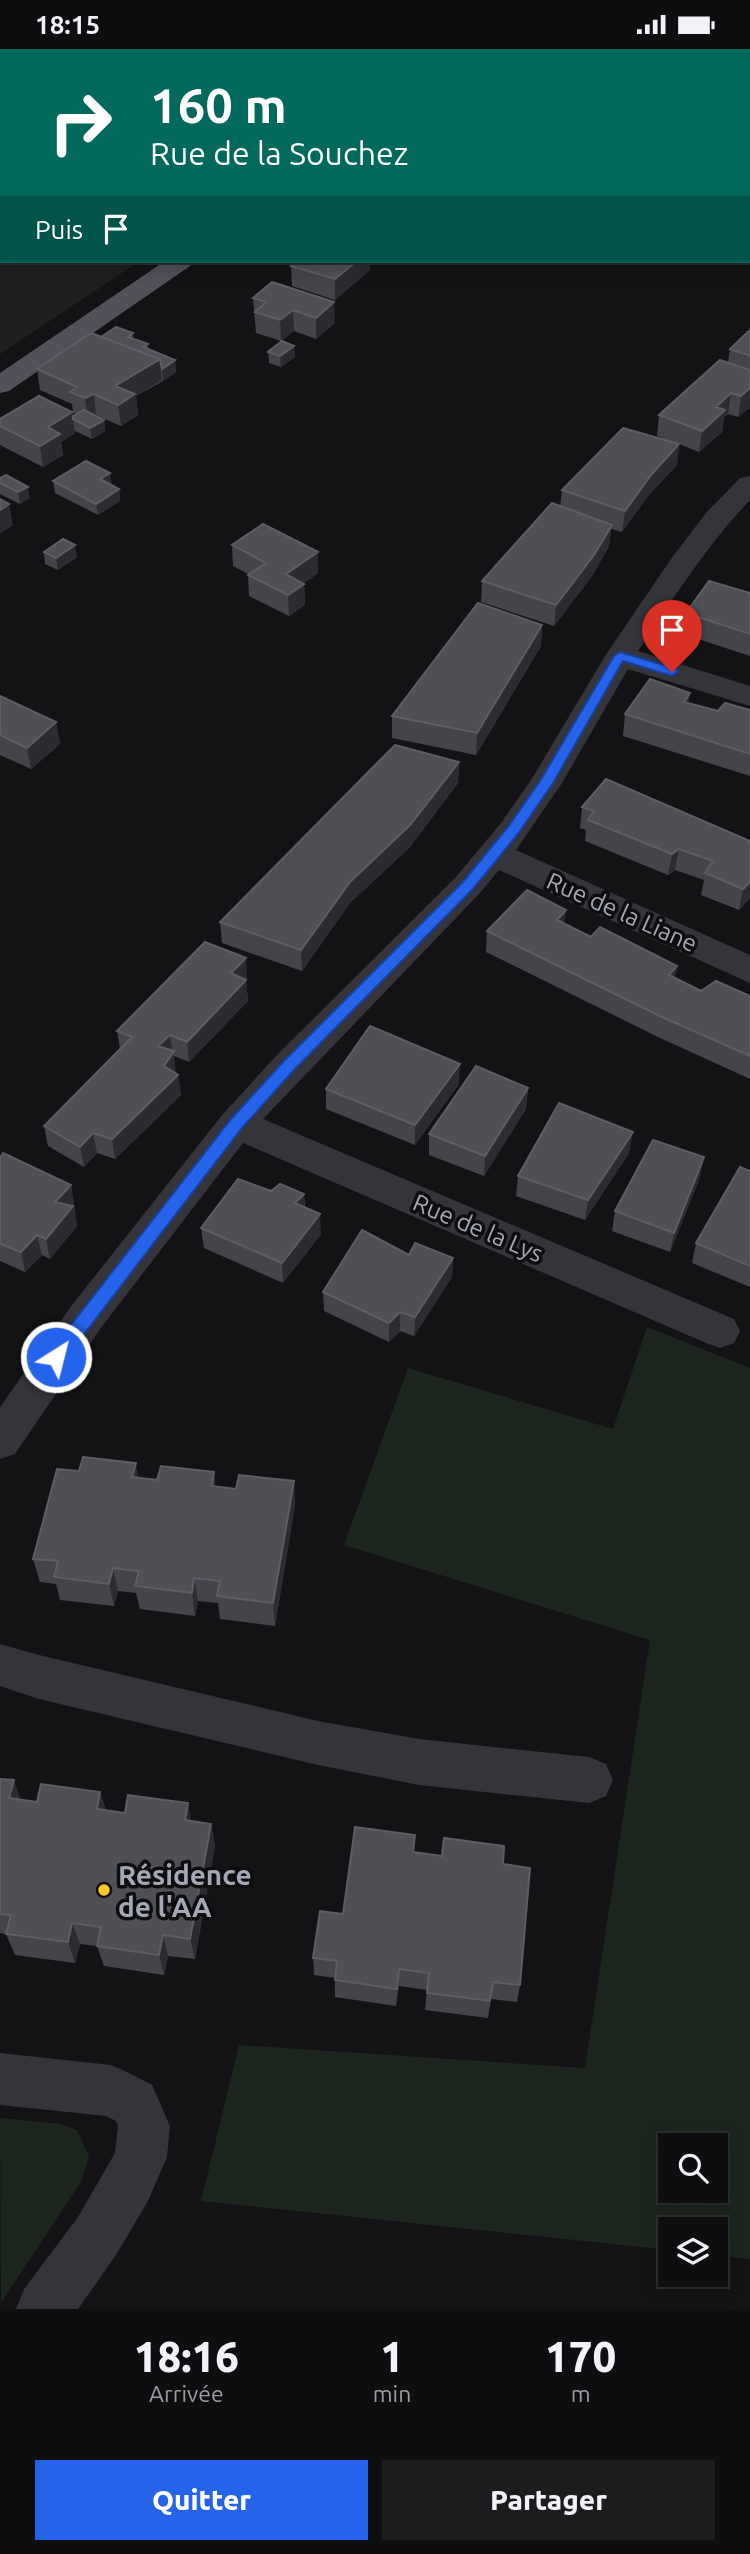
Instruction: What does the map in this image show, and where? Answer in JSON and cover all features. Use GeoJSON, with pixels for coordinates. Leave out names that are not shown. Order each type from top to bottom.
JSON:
{"type":"FeatureCollection","features":[{"type":"Feature","properties":{"kind":"main road"},"geometry":{"type":"LineString","coordinates":[[0,385],[178,263]]}},
{"type":"Feature","properties":{"kind":"street"},"geometry":{"type":"LineString","coordinates":[[0,1441],[86,1317],[236,1123],[467,886],[494,854],[546,783],[620,656],[688,555],[716,519],[750,484]]}},
{"type":"Feature","properties":{"kind":"street"},"geometry":{"type":"LineString","coordinates":[[620,656],[750,696]]}},
{"type":"Feature","properties":{"kind":"street","name":"Rue de la Liane"},"geometry":{"type":"LineString","coordinates":[[494,854],[750,970]]}},
{"type":"Feature","properties":{"kind":"street","name":"Rue de la Lys"},"geometry":{"type":"LineString","coordinates":[[236,1123],[720,1331]]}},
{"type":"Feature","properties":{"kind":"street"},"geometry":{"type":"LineString","coordinates":[[0,1665],[39,1677],[318,1743],[419,1762],[589,1780]]}},
{"type":"Feature","properties":{"kind":"street"},"geometry":{"type":"LineString","coordinates":[[0,2079],[111,2091],[134,2103],[144,2126],[141,2157],[97,2236],[44,2309]]}},
{"type":"Feature","properties":{"kind":"shaded area"},"geometry":{"type":"Polygon","coordinates":[[[0,263],[137,263],[0,354],[0,263]]]}},
{"type":"Feature","properties":{"kind":"shaded area"},"geometry":{"type":"Polygon","coordinates":[[[647,1327],[750,1368],[750,2259],[728,2256],[728,2217],[658,2217],[658,2249],[201,2201],[239,2045],[585,2068],[650,1640],[344,1545],[408,1368],[613,1429],[647,1327]]]}},
{"type":"Feature","properties":{"kind":"shaded area"},"geometry":{"type":"Polygon","coordinates":[[[0,2118],[61,2124],[77,2130],[89,2156],[82,2180],[1,2303],[0,2118]]]}},
{"type":"Feature","properties":{"kind":"building"},"geometry":{"type":"Polygon","coordinates":[[[295,263],[355,263],[335,279],[291,266],[295,263]]]}},
{"type":"Feature","properties":{"kind":"building"},"geometry":{"type":"Polygon","coordinates":[[[272,282],[334,302],[316,318],[293,310],[280,320],[255,312],[266,302],[253,298],[272,282]]]}},
{"type":"Feature","properties":{"kind":"building"},"geometry":{"type":"Polygon","coordinates":[[[116,327],[133,333],[128,337],[148,344],[143,347],[175,360],[162,369],[160,359],[101,337],[116,327]]]}},
{"type":"Feature","properties":{"kind":"building"},"geometry":{"type":"Polygon","coordinates":[[[750,330],[750,356],[730,349],[750,330]]]}},
{"type":"Feature","properties":{"kind":"building"},"geometry":{"type":"Polygon","coordinates":[[[91,333],[160,359],[115,386],[135,394],[118,405],[94,394],[85,398],[70,392],[77,387],[37,369],[91,333]]]}},
{"type":"Feature","properties":{"kind":"building"},"geometry":{"type":"Polygon","coordinates":[[[282,341],[294,346],[280,356],[268,352],[282,341]]]}},
{"type":"Feature","properties":{"kind":"building"},"geometry":{"type":"Polygon","coordinates":[[[720,360],[750,370],[750,388],[741,396],[731,393],[716,407],[725,410],[702,431],[659,415],[720,360]]]}},
{"type":"Feature","properties":{"kind":"building"},"geometry":{"type":"Polygon","coordinates":[[[39,396],[72,412],[48,427],[60,434],[40,446],[0,426],[0,419],[39,396]]]}},
{"type":"Feature","properties":{"kind":"building"},"geometry":{"type":"Polygon","coordinates":[[[84,410],[104,420],[90,428],[73,419],[73,416],[84,410]]]}},
{"type":"Feature","properties":{"kind":"building"},"geometry":{"type":"Polygon","coordinates":[[[623,428],[679,444],[651,475],[625,511],[562,490],[623,428]]]}},
{"type":"Feature","properties":{"kind":"building"},"geometry":{"type":"Polygon","coordinates":[[[86,461],[110,473],[100,479],[119,489],[96,504],[53,481],[86,461]]]}},
{"type":"Feature","properties":{"kind":"building"},"geometry":{"type":"Polygon","coordinates":[[[6,475],[28,487],[18,492],[0,483],[0,478],[6,475]]]}},
{"type":"Feature","properties":{"kind":"building"},"geometry":{"type":"Polygon","coordinates":[[[0,499],[9,504],[0,510],[0,499]]]}},
{"type":"Feature","properties":{"kind":"building"},"geometry":{"type":"Polygon","coordinates":[[[552,503],[612,525],[594,555],[556,605],[482,581],[552,503]]]}},
{"type":"Feature","properties":{"kind":"building"},"geometry":{"type":"Polygon","coordinates":[[[263,524],[318,552],[286,574],[304,584],[288,595],[248,575],[266,563],[232,545],[263,524]]]}},
{"type":"Feature","properties":{"kind":"building"},"geometry":{"type":"Polygon","coordinates":[[[63,539],[75,545],[56,558],[44,552],[63,539]]]}},
{"type":"Feature","properties":{"kind":"building"},"geometry":{"type":"Polygon","coordinates":[[[709,581],[750,593],[750,634],[686,613],[709,581]]]}},
{"type":"Feature","properties":{"kind":"building"},"geometry":{"type":"Polygon","coordinates":[[[478,603],[542,625],[477,733],[392,716],[478,603]]]}},
{"type":"Feature","properties":{"kind":"building"},"geometry":{"type":"Polygon","coordinates":[[[650,679],[690,693],[684,702],[718,711],[725,703],[750,710],[750,754],[625,714],[650,679]]]}},
{"type":"Feature","properties":{"kind":"building"},"geometry":{"type":"Polygon","coordinates":[[[0,696],[56,722],[27,748],[0,735],[0,696]]]}},
{"type":"Feature","properties":{"kind":"building"},"geometry":{"type":"Polygon","coordinates":[[[395,745],[459,762],[410,825],[350,882],[301,950],[220,922],[395,745]]]}},
{"type":"Feature","properties":{"kind":"building"},"geometry":{"type":"Polygon","coordinates":[[[606,779],[750,841],[750,882],[743,889],[705,873],[713,861],[679,849],[672,854],[588,820],[594,811],[582,807],[606,779]]]}},
{"type":"Feature","properties":{"kind":"building"},"geometry":{"type":"Polygon","coordinates":[[[527,890],[566,910],[557,920],[591,937],[600,927],[677,966],[669,975],[701,991],[716,981],[750,996],[750,1056],[662,1017],[487,931],[527,890]]]}},
{"type":"Feature","properties":{"kind":"building"},"geometry":{"type":"Polygon","coordinates":[[[205,942],[246,958],[231,973],[246,980],[187,1042],[170,1035],[158,1046],[174,1051],[164,1066],[178,1075],[112,1139],[93,1133],[80,1147],[44,1126],[132,1037],[117,1031],[205,942]]]}},
{"type":"Feature","properties":{"kind":"building"},"geometry":{"type":"Polygon","coordinates":[[[370,1026],[460,1064],[415,1125],[326,1089],[370,1026]]]}},
{"type":"Feature","properties":{"kind":"building"},"geometry":{"type":"Polygon","coordinates":[[[476,1066],[528,1088],[485,1156],[429,1134],[476,1066]]]}},
{"type":"Feature","properties":{"kind":"building"},"geometry":{"type":"Polygon","coordinates":[[[559,1103],[633,1132],[588,1200],[518,1176],[559,1103]]]}},
{"type":"Feature","properties":{"kind":"building"},"geometry":{"type":"Polygon","coordinates":[[[653,1140],[704,1157],[674,1233],[615,1211],[653,1140]]]}},
{"type":"Feature","properties":{"kind":"building"},"geometry":{"type":"Polygon","coordinates":[[[3,1153],[71,1185],[55,1202],[73,1206],[46,1239],[37,1235],[21,1252],[0,1244],[0,1158],[3,1153]]]}},
{"type":"Feature","properties":{"kind":"building"},"geometry":{"type":"Polygon","coordinates":[[[740,1167],[750,1171],[750,1266],[696,1243],[740,1167]]]}},
{"type":"Feature","properties":{"kind":"building"},"geometry":{"type":"Polygon","coordinates":[[[238,1179],[271,1191],[280,1184],[304,1194],[295,1203],[320,1214],[282,1263],[201,1228],[238,1179]]]}},
{"type":"Feature","properties":{"kind":"building"},"geometry":{"type":"Polygon","coordinates":[[[362,1230],[409,1255],[415,1243],[453,1258],[415,1317],[400,1312],[389,1323],[323,1292],[362,1230]]]}},
{"type":"Feature","properties":{"kind":"building"},"geometry":{"type":"Polygon","coordinates":[[[83,1457],[136,1463],[132,1477],[157,1480],[161,1466],[214,1472],[212,1486],[236,1489],[239,1475],[294,1481],[273,1603],[217,1596],[220,1581],[194,1578],[192,1593],[135,1586],[139,1571],[113,1568],[109,1584],[54,1577],[58,1561],[33,1559],[57,1469],[79,1471],[83,1457]]]}},
{"type":"Feature","properties":{"kind":"building","name":"Résidence de l'AA"},"geometry":{"type":"Polygon","coordinates":[[[0,1779],[14,1780],[9,1798],[37,1802],[41,1784],[100,1792],[97,1809],[125,1813],[128,1795],[188,1803],[185,1820],[211,1824],[190,1939],[163,1935],[159,1955],[97,1946],[101,1927],[72,1923],[68,1942],[6,1934],[11,1915],[0,1914],[0,1779]]]}},
{"type":"Feature","properties":{"kind":"building"},"geometry":{"type":"Polygon","coordinates":[[[355,1827],[415,1835],[413,1852],[442,1856],[444,1838],[504,1846],[503,1864],[530,1868],[520,1985],[493,1982],[490,2001],[427,1993],[429,1973],[399,1969],[397,1989],[335,1980],[337,1961],[313,1958],[320,1911],[343,1914],[355,1827]]]}},
{"type":"Feature","properties":{"kind":"place","name":"Résidence de l'AA"},"geometry":{"type":"Point","coordinates":[104,1890]}},
{"type":"Feature","properties":{"kind":"route"},"geometry":{"type":"LineString","coordinates":[[56,1357],[236,1123],[467,886],[513,831],[576,734],[620,656],[672,672]]}}]}
